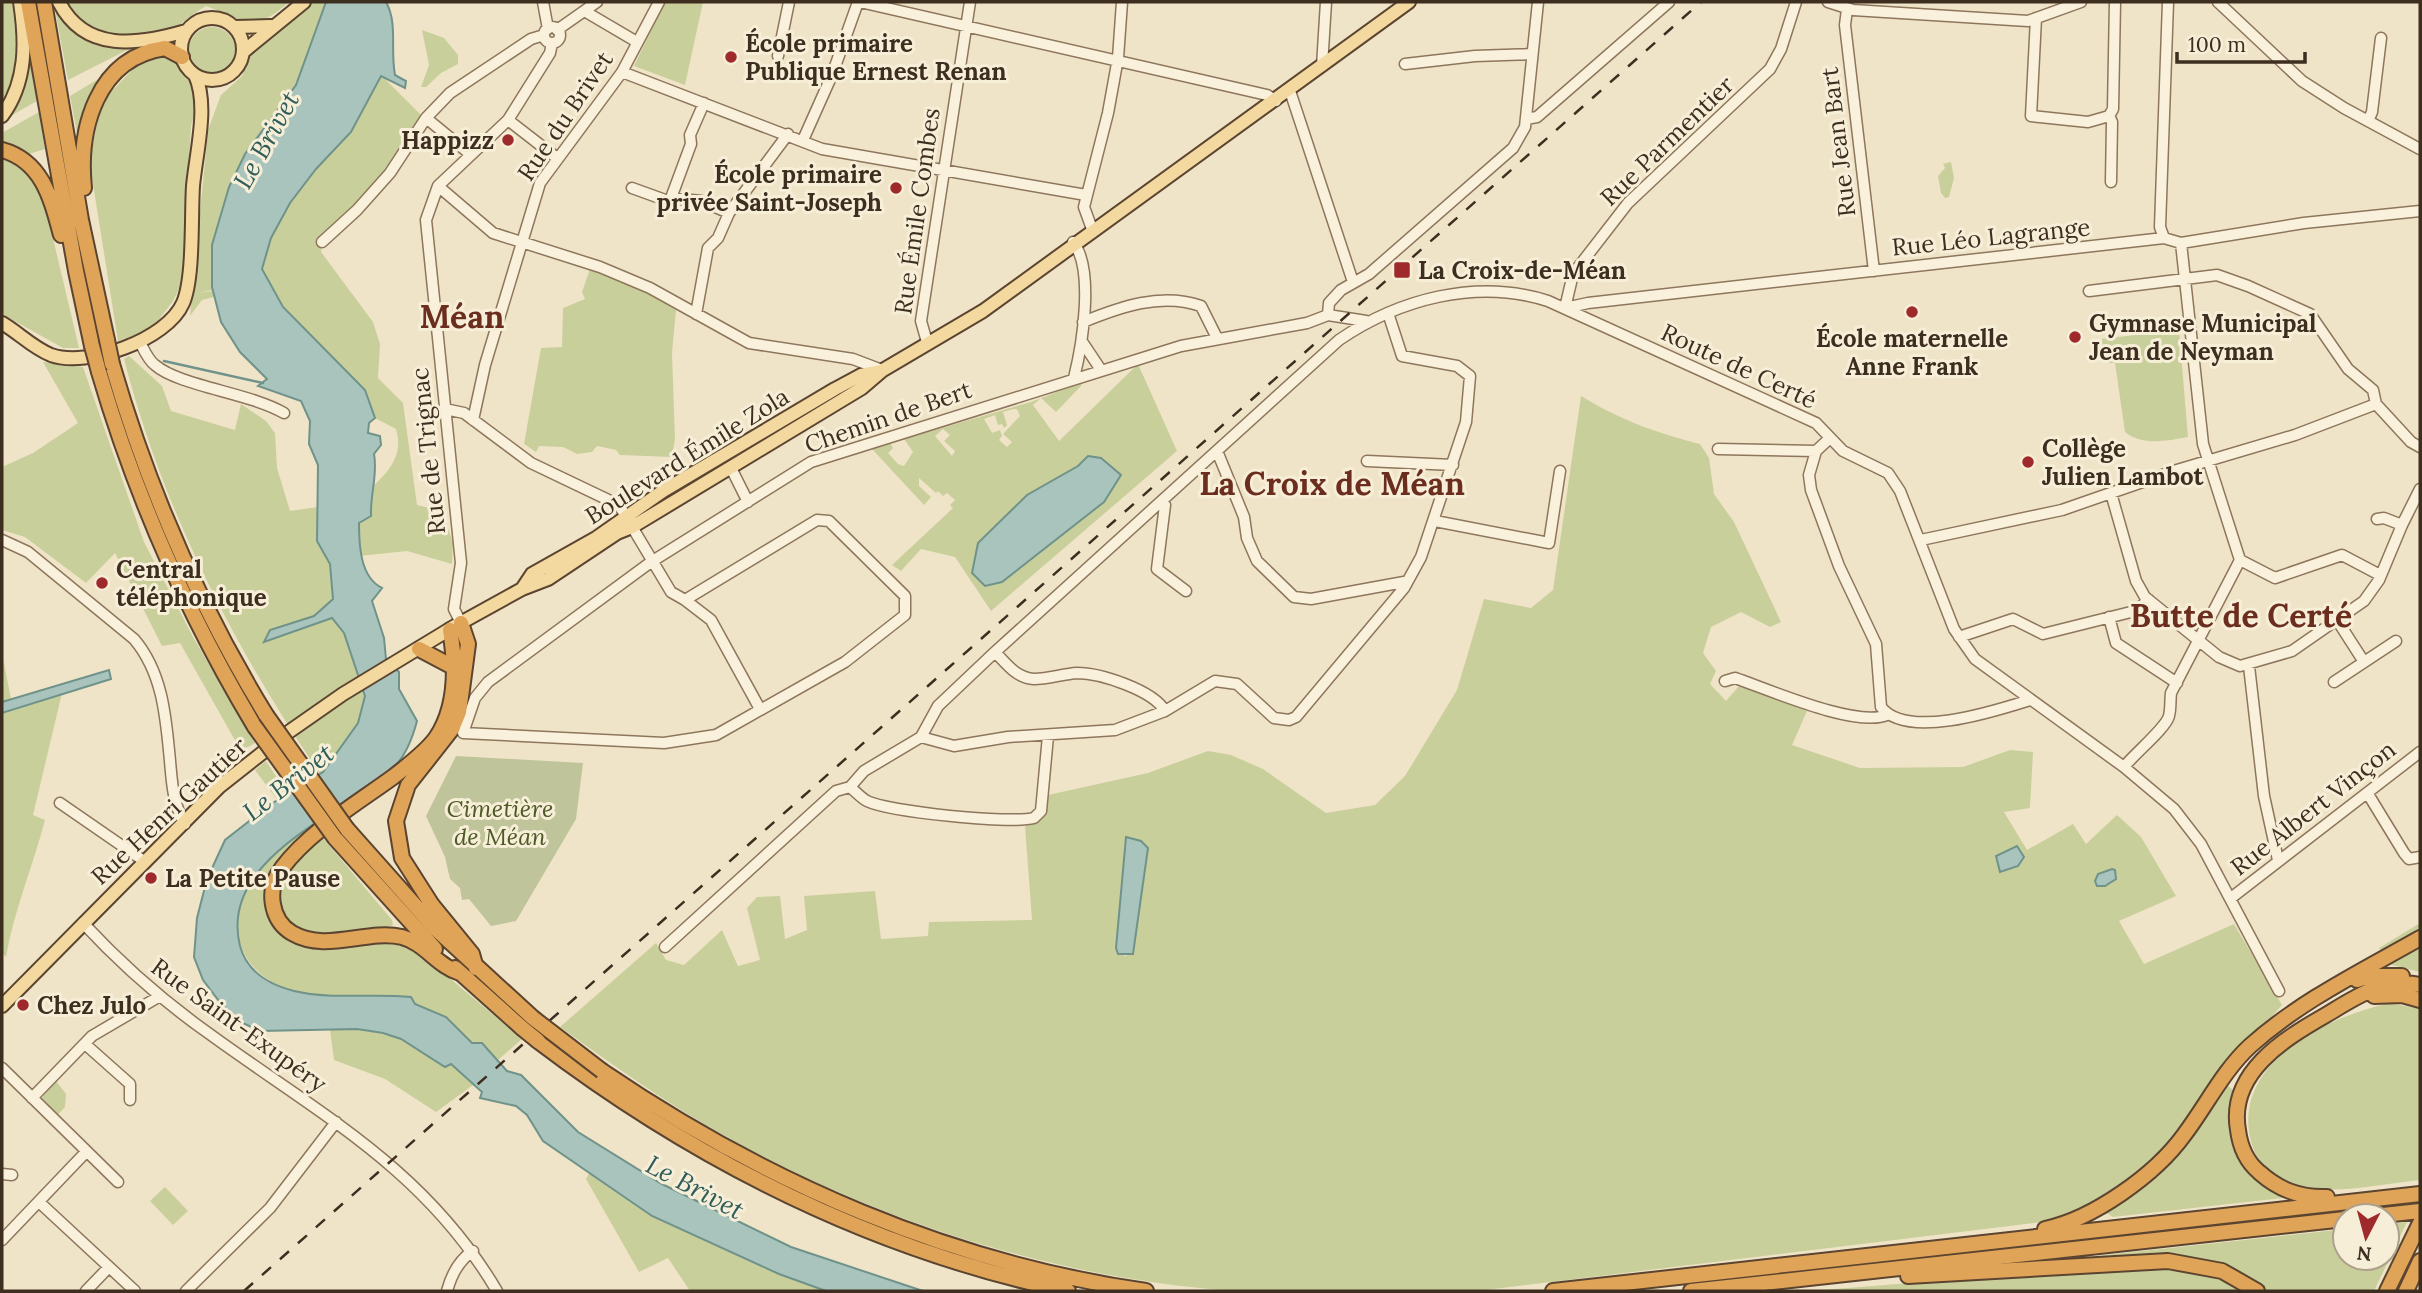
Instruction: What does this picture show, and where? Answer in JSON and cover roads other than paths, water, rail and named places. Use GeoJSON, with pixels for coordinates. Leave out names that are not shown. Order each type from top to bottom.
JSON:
{"type":"FeatureCollection","features":[{"type":"Feature","properties":{"kind":"highway"},"geometry":{"type":"LineString","coordinates":[[28,2],[83,270],[107,340],[132,433],[173,538],[221,638],[341,834],[400,890],[528,1023]]}},
{"type":"Feature","properties":{"kind":"highway"},"geometry":{"type":"LineString","coordinates":[[44,2],[92,346],[117,436],[158,543],[192,617],[255,727],[400,913],[460,973],[690,1145],[813,1209],[935,1256],[1068,1291]]}},
{"type":"Feature","properties":{"kind":"highway"},"geometry":{"type":"LineString","coordinates":[[83,270],[94,254],[82,159],[85,128],[93,103],[117,73],[146,52],[165,48],[182,57]]}},
{"type":"Feature","properties":{"kind":"highway"},"geometry":{"type":"LineString","coordinates":[[2,149],[16,153],[42,178],[50,195],[67,260],[83,270]]}},
{"type":"Feature","properties":{"kind":"highway"},"geometry":{"type":"LineString","coordinates":[[455,626],[449,709],[435,739],[416,759],[292,857],[278,873],[272,894],[278,918],[284,928],[301,937],[328,941],[377,935],[404,937],[420,946],[446,968],[460,973]]}},
{"type":"Feature","properties":{"kind":"highway"},"geometry":{"type":"LineString","coordinates":[[455,626],[468,637],[464,678],[452,729],[408,785],[396,821],[397,838],[406,866],[432,905],[472,954],[476,968]]}},
{"type":"Feature","properties":{"kind":"highway"},"geometry":{"type":"LineString","coordinates":[[419,649],[453,667]]}},
{"type":"Feature","properties":{"kind":"highway"},"geometry":{"type":"LineString","coordinates":[[1994,1242],[2005,1234],[2060,1226],[2090,1212],[2153,1170],[2184,1135],[2225,1074],[2247,1049],[2278,1021],[2420,938]]}},
{"type":"Feature","properties":{"kind":"highway"},"geometry":{"type":"LineString","coordinates":[[2329,990],[2371,976],[2392,975],[2420,979]]}},
{"type":"Feature","properties":{"kind":"highway"},"geometry":{"type":"LineString","coordinates":[[2387,1198],[2368,1193],[2314,1197],[2278,1188],[2247,1158],[2236,1123],[2241,1092],[2260,1062],[2302,1029],[2360,995],[2394,983],[2420,985]]}},
{"type":"Feature","properties":{"kind":"highway"},"geometry":{"type":"LineString","coordinates":[[2360,995],[2367,998],[2402,995],[2420,1000]]}},
{"type":"Feature","properties":{"kind":"highway"},"geometry":{"type":"LineString","coordinates":[[597,1076],[737,1154],[843,1205],[994,1258],[1146,1291]]}},
{"type":"Feature","properties":{"kind":"highway"},"geometry":{"type":"LineString","coordinates":[[1553,1291],[2414,1195]]}},
{"type":"Feature","properties":{"kind":"highway"},"geometry":{"type":"LineString","coordinates":[[2401,1213],[2420,1211]]}},
{"type":"Feature","properties":{"kind":"highway"},"geometry":{"type":"LineString","coordinates":[[1691,1291],[2331,1221]]}},
{"type":"Feature","properties":{"kind":"highway"},"geometry":{"type":"LineString","coordinates":[[2387,1291],[2420,1223]]}},
{"type":"Feature","properties":{"kind":"highway"},"geometry":{"type":"LineString","coordinates":[[1848,1274],[1863,1279],[2168,1261],[2222,1271],[2257,1291]]}},
{"type":"Feature","properties":{"kind":"highway"},"geometry":{"type":"LineString","coordinates":[[2406,1291],[2420,1261]]}},
{"type":"Feature","properties":{"kind":"highway"},"geometry":{"type":"LineString","coordinates":[[2412,1291],[2420,1274]]}},
{"type":"Feature","properties":{"kind":"main road"},"geometry":{"type":"LineString","coordinates":[[2,116],[13,100],[22,73],[20,2]]}},
{"type":"Feature","properties":{"kind":"main road"},"geometry":{"type":"LineString","coordinates":[[59,2],[67,18],[83,32],[104,40],[152,40],[186,31],[205,18],[216,18],[234,27],[239,34],[243,52]]}},
{"type":"Feature","properties":{"kind":"main road"},"geometry":{"type":"LineString","coordinates":[[202,105],[225,76],[237,66],[243,52],[271,26],[304,2]]}},
{"type":"Feature","properties":{"kind":"main road","name":"Boulevard Émile Zola"},"geometry":{"type":"LineString","coordinates":[[629,522],[731,468],[862,388],[883,370],[927,342],[983,311],[1073,242],[1290,91],[1409,2]]}},
{"type":"Feature","properties":{"kind":"main road"},"geometry":{"type":"LineString","coordinates":[[234,27],[271,26]]}},
{"type":"Feature","properties":{"kind":"main road"},"geometry":{"type":"LineString","coordinates":[[2,323],[38,349],[63,358],[76,358],[140,342],[169,323],[187,291],[196,142],[202,105],[195,75],[182,57],[182,39],[186,31]]}},
{"type":"Feature","properties":{"kind":"main road"},"geometry":{"type":"LineString","coordinates":[[195,75],[215,79],[225,76]]}},
{"type":"Feature","properties":{"kind":"main road","name":"Boulevard Émile Zola"},"geometry":{"type":"LineString","coordinates":[[455,626],[522,589],[548,579],[617,533],[663,491],[835,389],[861,375],[883,370]]}},
{"type":"Feature","properties":{"kind":"main road","name":"Rue Henri Gautier"},"geometry":{"type":"LineString","coordinates":[[2,1006],[219,787],[254,758],[343,694],[455,626]]}},
{"type":"Feature","properties":{"kind":"street"},"geometry":{"type":"LineString","coordinates":[[543,2],[551,34]]}},
{"type":"Feature","properties":{"kind":"street"},"geometry":{"type":"LineString","coordinates":[[321,243],[357,210],[390,173],[426,118],[458,87],[531,39],[551,34],[597,2]]}},
{"type":"Feature","properties":{"kind":"street","name":"Rue du Brivet"},"geometry":{"type":"LineString","coordinates":[[473,420],[485,365],[540,183],[622,72],[659,2]]}},
{"type":"Feature","properties":{"kind":"street"},"geometry":{"type":"LineString","coordinates":[[778,55],[789,2]]}},
{"type":"Feature","properties":{"kind":"street"},"geometry":{"type":"LineString","coordinates":[[803,141],[832,75],[859,2],[1118,58],[1267,94],[1276,101]]}},
{"type":"Feature","properties":{"kind":"street","name":"Rue Émile Combes"},"geometry":{"type":"LineString","coordinates":[[927,342],[920,321],[970,2]]}},
{"type":"Feature","properties":{"kind":"street"},"geometry":{"type":"LineString","coordinates":[[1092,229],[1084,207],[1108,113],[1118,58],[1122,2]]}},
{"type":"Feature","properties":{"kind":"street"},"geometry":{"type":"LineString","coordinates":[[1322,66],[1326,2]]}},
{"type":"Feature","properties":{"kind":"street"},"geometry":{"type":"LineString","coordinates":[[1366,321],[1328,315],[1331,300],[1368,274],[1513,148],[1526,119],[1538,2]]}},
{"type":"Feature","properties":{"kind":"street","name":"Rue Parmentier"},"geometry":{"type":"LineString","coordinates":[[1565,308],[1573,274],[1622,210],[1770,69],[1781,49],[1796,2]]}},
{"type":"Feature","properties":{"kind":"street"},"geometry":{"type":"LineString","coordinates":[[1828,2],[1847,9],[2028,21],[2081,2]]}},
{"type":"Feature","properties":{"kind":"street"},"geometry":{"type":"LineString","coordinates":[[2036,18],[2031,116],[2088,122],[2109,116],[2113,109],[2117,12],[2115,2]]}},
{"type":"Feature","properties":{"kind":"street"},"geometry":{"type":"LineString","coordinates":[[2164,238],[2160,214],[2168,2]]}},
{"type":"Feature","properties":{"kind":"street"},"geometry":{"type":"LineString","coordinates":[[2220,2],[2288,70],[2324,96],[2420,149]]}},
{"type":"Feature","properties":{"kind":"street"},"geometry":{"type":"LineString","coordinates":[[1526,119],[1537,117],[1663,3]]}},
{"type":"Feature","properties":{"kind":"street","name":"Rue Jean Bart"},"geometry":{"type":"LineString","coordinates":[[1847,9],[1845,25],[1874,271]]}},
{"type":"Feature","properties":{"kind":"street"},"geometry":{"type":"LineString","coordinates":[[586,12],[637,42]]}},
{"type":"Feature","properties":{"kind":"street","name":"Rue de Trignac"},"geometry":{"type":"LineString","coordinates":[[455,626],[454,608],[461,563],[426,220],[438,186],[508,120],[550,53],[551,34]]}},
{"type":"Feature","properties":{"kind":"street"},"geometry":{"type":"LineString","coordinates":[[2368,121],[2372,113],[2381,38]]}},
{"type":"Feature","properties":{"kind":"street"},"geometry":{"type":"LineString","coordinates":[[1405,64],[1475,56],[1532,54]]}},
{"type":"Feature","properties":{"kind":"street"},"geometry":{"type":"LineString","coordinates":[[622,72],[822,149],[1086,195]]}},
{"type":"Feature","properties":{"kind":"street"},"geometry":{"type":"LineString","coordinates":[[1290,91],[1353,282]]}},
{"type":"Feature","properties":{"kind":"street"},"geometry":{"type":"LineString","coordinates":[[671,198],[691,144],[690,135],[704,103]]}},
{"type":"Feature","properties":{"kind":"street"},"geometry":{"type":"LineString","coordinates":[[2109,116],[2112,122],[2111,182]]}},
{"type":"Feature","properties":{"kind":"street"},"geometry":{"type":"LineString","coordinates":[[426,118],[470,154]]}},
{"type":"Feature","properties":{"kind":"street"},"geometry":{"type":"LineString","coordinates":[[508,120],[557,158]]}},
{"type":"Feature","properties":{"kind":"street"},"geometry":{"type":"LineString","coordinates":[[696,314],[708,248],[718,238],[729,213],[788,134]]}},
{"type":"Feature","properties":{"kind":"street"},"geometry":{"type":"LineString","coordinates":[[438,186],[493,233],[600,267],[650,288],[749,343],[853,359],[883,370]]}},
{"type":"Feature","properties":{"kind":"street"},"geometry":{"type":"LineString","coordinates":[[632,188],[668,201],[671,198],[701,201],[729,213]]}},
{"type":"Feature","properties":{"kind":"street","name":"Rue Léo Lagrange"},"geometry":{"type":"LineString","coordinates":[[1565,308],[1588,303],[2164,238],[2181,243],[2304,223],[2420,211]]}},
{"type":"Feature","properties":{"kind":"street"},"geometry":{"type":"LineString","coordinates":[[1073,242],[1083,257],[1083,343],[1074,378]]}},
{"type":"Feature","properties":{"kind":"street"},"geometry":{"type":"LineString","coordinates":[[2181,243],[2207,460],[2240,560],[2275,578],[2343,555],[2380,575]]}},
{"type":"Feature","properties":{"kind":"street"},"geometry":{"type":"LineString","coordinates":[[2089,291],[2217,275],[2310,314],[2348,369],[2373,390],[2376,404],[2411,442],[2420,447]]}},
{"type":"Feature","properties":{"kind":"street","name":"Route de Certé"},"geometry":{"type":"LineString","coordinates":[[1366,321],[1447,295],[1473,291],[1525,294],[1565,308],[1816,424],[1843,451],[1878,466],[1895,480],[1959,637],[1975,659],[2124,767],[2174,810],[2201,844],[2279,991]]}},
{"type":"Feature","properties":{"kind":"street"},"geometry":{"type":"LineString","coordinates":[[1083,322],[1124,305],[1177,300],[1200,306],[1217,338]]}},
{"type":"Feature","properties":{"kind":"street"},"geometry":{"type":"LineString","coordinates":[[921,737],[954,746],[1008,737],[1115,730],[1165,711],[1205,684],[1225,681],[1237,684],[1275,718],[1289,720],[1318,693],[1404,587],[1404,582],[1421,557],[1435,522],[1466,422],[1470,376],[1457,366],[1402,355],[1388,313]]}},
{"type":"Feature","properties":{"kind":"street","name":"Chemin de Bert"},"geometry":{"type":"LineString","coordinates":[[760,709],[725,732],[664,743],[463,733],[475,698],[488,682],[651,562],[811,461],[1101,370],[1217,338],[1307,323],[1328,315]]}},
{"type":"Feature","properties":{"kind":"street"},"geometry":{"type":"LineString","coordinates":[[665,947],[836,791],[850,787],[864,771],[921,737],[938,706],[995,652],[1218,453],[1339,340],[1366,321]]}},
{"type":"Feature","properties":{"kind":"street"},"geometry":{"type":"LineString","coordinates":[[140,342],[155,366],[267,403],[284,413]]}},
{"type":"Feature","properties":{"kind":"street"},"geometry":{"type":"LineString","coordinates":[[1083,343],[1101,370]]}},
{"type":"Feature","properties":{"kind":"street"},"geometry":{"type":"LineString","coordinates":[[1921,540],[2062,510],[2207,460],[2295,435],[2376,404]]}},
{"type":"Feature","properties":{"kind":"street"},"geometry":{"type":"LineString","coordinates":[[444,409],[452,408],[473,420],[531,463],[619,505],[671,592],[711,620],[760,709],[855,654],[905,615],[905,596],[829,521],[817,520],[685,600]]}},
{"type":"Feature","properties":{"kind":"street"},"geometry":{"type":"LineString","coordinates":[[1830,438],[1816,451],[1810,475],[1811,490],[1839,566],[1877,644],[1878,698],[1887,715],[1895,720],[1937,721],[2030,700]]}},
{"type":"Feature","properties":{"kind":"street"},"geometry":{"type":"LineString","coordinates":[[1718,449],[1816,451]]}},
{"type":"Feature","properties":{"kind":"street"},"geometry":{"type":"LineString","coordinates":[[1218,453],[1244,517],[1247,538],[1257,561],[1294,597],[1301,599],[1404,582]]}},
{"type":"Feature","properties":{"kind":"street"},"geometry":{"type":"LineString","coordinates":[[1367,461],[1453,466]]}},
{"type":"Feature","properties":{"kind":"street"},"geometry":{"type":"LineString","coordinates":[[731,468],[748,502]]}},
{"type":"Feature","properties":{"kind":"street"},"geometry":{"type":"LineString","coordinates":[[1435,522],[1549,543],[1560,471]]}},
{"type":"Feature","properties":{"kind":"street"},"geometry":{"type":"LineString","coordinates":[[2111,493],[2136,581],[2149,600],[2229,662],[2249,666],[2281,657],[2337,621],[2368,597],[2420,489]]}},
{"type":"Feature","properties":{"kind":"street"},"geometry":{"type":"LineString","coordinates":[[1163,501],[1165,505],[1157,569],[1186,591]]}},
{"type":"Feature","properties":{"kind":"street"},"geometry":{"type":"LineString","coordinates":[[2377,519],[2384,518],[2402,525]]}},
{"type":"Feature","properties":{"kind":"street"},"geometry":{"type":"LineString","coordinates":[[2,540],[28,552],[134,639],[145,652],[159,682],[172,788],[176,809],[185,824]]}},
{"type":"Feature","properties":{"kind":"street"},"geometry":{"type":"LineString","coordinates":[[2124,767],[2142,744],[2164,727],[2169,716],[2170,696],[2240,560]]}},
{"type":"Feature","properties":{"kind":"street"},"geometry":{"type":"LineString","coordinates":[[1959,637],[2012,620],[2043,634],[2135,611],[2149,600]]}},
{"type":"Feature","properties":{"kind":"street"},"geometry":{"type":"LineString","coordinates":[[2109,617],[2116,643],[2177,682]]}},
{"type":"Feature","properties":{"kind":"street"},"geometry":{"type":"LineString","coordinates":[[2337,621],[2364,662]]}},
{"type":"Feature","properties":{"kind":"street"},"geometry":{"type":"LineString","coordinates":[[2334,682],[2396,641]]}},
{"type":"Feature","properties":{"kind":"street"},"geometry":{"type":"LineString","coordinates":[[995,652],[1009,668],[1021,675],[1034,679],[1093,674],[1142,692],[1165,711]]}},
{"type":"Feature","properties":{"kind":"street"},"geometry":{"type":"LineString","coordinates":[[2249,666],[2264,796],[2278,860]]}},
{"type":"Feature","properties":{"kind":"street"},"geometry":{"type":"LineString","coordinates":[[1725,681],[1735,678],[1855,718],[1878,719],[1887,715]]}},
{"type":"Feature","properties":{"kind":"street"},"geometry":{"type":"LineString","coordinates":[[850,787],[866,801],[897,809],[959,816],[1034,818],[1041,811],[1048,736]]}},
{"type":"Feature","properties":{"kind":"street","name":"Rue Albert Vinçon"},"geometry":{"type":"LineString","coordinates":[[2231,898],[2420,752]]}},
{"type":"Feature","properties":{"kind":"street"},"geometry":{"type":"LineString","coordinates":[[2368,794],[2404,853],[2409,859],[2420,857]]}},
{"type":"Feature","properties":{"kind":"street"},"geometry":{"type":"LineString","coordinates":[[61,803],[144,860]]}},
{"type":"Feature","properties":{"kind":"street","name":"Rue Saint-Exupéry"},"geometry":{"type":"LineString","coordinates":[[83,923],[114,957],[160,996],[377,1153],[448,1220],[473,1251],[496,1291]]}},
{"type":"Feature","properties":{"kind":"street"},"geometry":{"type":"LineString","coordinates":[[32,1098],[92,1036],[160,996]]}},
{"type":"Feature","properties":{"kind":"street"},"geometry":{"type":"LineString","coordinates":[[85,1044],[130,1084],[130,1100]]}},
{"type":"Feature","properties":{"kind":"street"},"geometry":{"type":"LineString","coordinates":[[2,1068],[117,1182]]}},
{"type":"Feature","properties":{"kind":"street"},"geometry":{"type":"LineString","coordinates":[[186,1291],[270,1208],[336,1122]]}},
{"type":"Feature","properties":{"kind":"street"},"geometry":{"type":"LineString","coordinates":[[2,1240],[86,1152]]}},
{"type":"Feature","properties":{"kind":"street"},"geometry":{"type":"LineString","coordinates":[[40,1202],[135,1291]]}},
{"type":"Feature","properties":{"kind":"street"},"geometry":{"type":"LineString","coordinates":[[447,1291],[450,1279],[465,1256],[473,1251]]}},
{"type":"Feature","properties":{"kind":"street"},"geometry":{"type":"LineString","coordinates":[[86,1291],[109,1267]]}},
{"type":"Feature","properties":{"kind":"water","name":"Le Brivet"},"geometry":{"type":"Polygon","coordinates":[[[326,2],[386,2],[392,19],[395,75],[406,81],[405,88],[381,76],[351,132],[316,169],[290,203],[271,238],[262,269],[283,307],[365,390],[375,418],[369,423],[368,433],[380,436],[381,445],[374,454],[371,516],[359,523],[360,550],[369,576],[382,588],[372,601],[384,638],[386,659],[399,672],[399,689],[417,721],[405,752],[393,768],[289,842],[265,864],[247,888],[238,915],[243,955],[254,970],[268,981],[294,991],[323,995],[411,997],[415,1004],[446,1017],[472,1043],[482,1043],[507,1071],[521,1075],[578,1132],[662,1184],[791,1247],[923,1291],[826,1291],[779,1274],[652,1216],[543,1141],[527,1115],[516,1106],[480,1098],[482,1092],[451,1064],[445,1067],[401,1039],[383,1033],[357,1029],[260,1031],[236,1020],[203,980],[194,957],[197,918],[207,879],[225,840],[271,804],[323,772],[358,723],[365,696],[344,633],[332,618],[264,642],[270,630],[314,616],[333,599],[330,564],[317,541],[318,465],[309,444],[310,421],[301,401],[258,386],[267,379],[240,352],[221,322],[212,287],[212,245],[229,187],[245,154],[296,85],[326,2]]]}},
{"type":"Feature","properties":{"kind":"water"},"geometry":{"type":"Polygon","coordinates":[[[1088,456],[1101,458],[1121,475],[1104,502],[1002,582],[985,586],[972,573],[978,543],[1027,495],[1078,466],[1088,456]]]}},
{"type":"Feature","properties":{"kind":"water"},"geometry":{"type":"Polygon","coordinates":[[[109,670],[111,679],[2,713],[2,702],[109,670]]]}},
{"type":"Feature","properties":{"kind":"water"},"geometry":{"type":"Polygon","coordinates":[[[1126,837],[1141,841],[1148,848],[1133,954],[1118,954],[1116,948],[1126,837]]]}},
{"type":"Feature","properties":{"kind":"water"},"geometry":{"type":"Polygon","coordinates":[[[2017,846],[2024,857],[2018,866],[2000,872],[1996,856],[2017,846]]]}},
{"type":"Feature","properties":{"kind":"water"},"geometry":{"type":"Polygon","coordinates":[[[2115,870],[2116,879],[2105,886],[2097,886],[2095,881],[2098,874],[2115,870]]]}},
{"type":"Feature","properties":{"kind":"waterway"},"geometry":{"type":"LineString","coordinates":[[164,361],[263,383]]}},
{"type":"Feature","properties":{"kind":"railway"},"geometry":{"type":"LineString","coordinates":[[244,1291],[1701,2]]}},
{"type":"Feature","properties":{"kind":"place","name":"École primaire Publique Ernest Renan"},"geometry":{"type":"Point","coordinates":[731,57]}},
{"type":"Feature","properties":{"kind":"place","name":"Happizz"},"geometry":{"type":"Point","coordinates":[508,140]}},
{"type":"Feature","properties":{"kind":"place","name":"École primaire privée Saint-Joseph"},"geometry":{"type":"Point","coordinates":[896,188]}},
{"type":"Feature","properties":{"kind":"place","name":"La Croix-de-Méan"},"geometry":{"type":"Point","coordinates":[1402,270]}},
{"type":"Feature","properties":{"kind":"place","name":"École maternelle Anne Frank"},"geometry":{"type":"Point","coordinates":[1912,312]}},
{"type":"Feature","properties":{"kind":"place","name":"Gymnase Municipal Jean de Neyman"},"geometry":{"type":"Point","coordinates":[2075,337]}},
{"type":"Feature","properties":{"kind":"place","name":"Collège Julien Lambot"},"geometry":{"type":"Point","coordinates":[2028,462]}},
{"type":"Feature","properties":{"kind":"place","name":"Central téléphonique"},"geometry":{"type":"Point","coordinates":[102,583]}},
{"type":"Feature","properties":{"kind":"place","name":"La Petite Pause"},"geometry":{"type":"Point","coordinates":[151,878]}},
{"type":"Feature","properties":{"kind":"place","name":"Chez Julo"},"geometry":{"type":"Point","coordinates":[23,1005]}},
{"type":"Feature","properties":{"kind":"district","name":"Méan"},"geometry":{"type":"Point","coordinates":[462,316]}},
{"type":"Feature","properties":{"kind":"district","name":"La Croix de Méan"},"geometry":{"type":"Point","coordinates":[1332,483]}},
{"type":"Feature","properties":{"kind":"district","name":"Butte de Certé"},"geometry":{"type":"Point","coordinates":[2241,615]}},
{"type":"Feature","properties":{"kind":"park label","name":"Cimetière de Méan"},"geometry":{"type":"Point","coordinates":[500,822]}}]}
